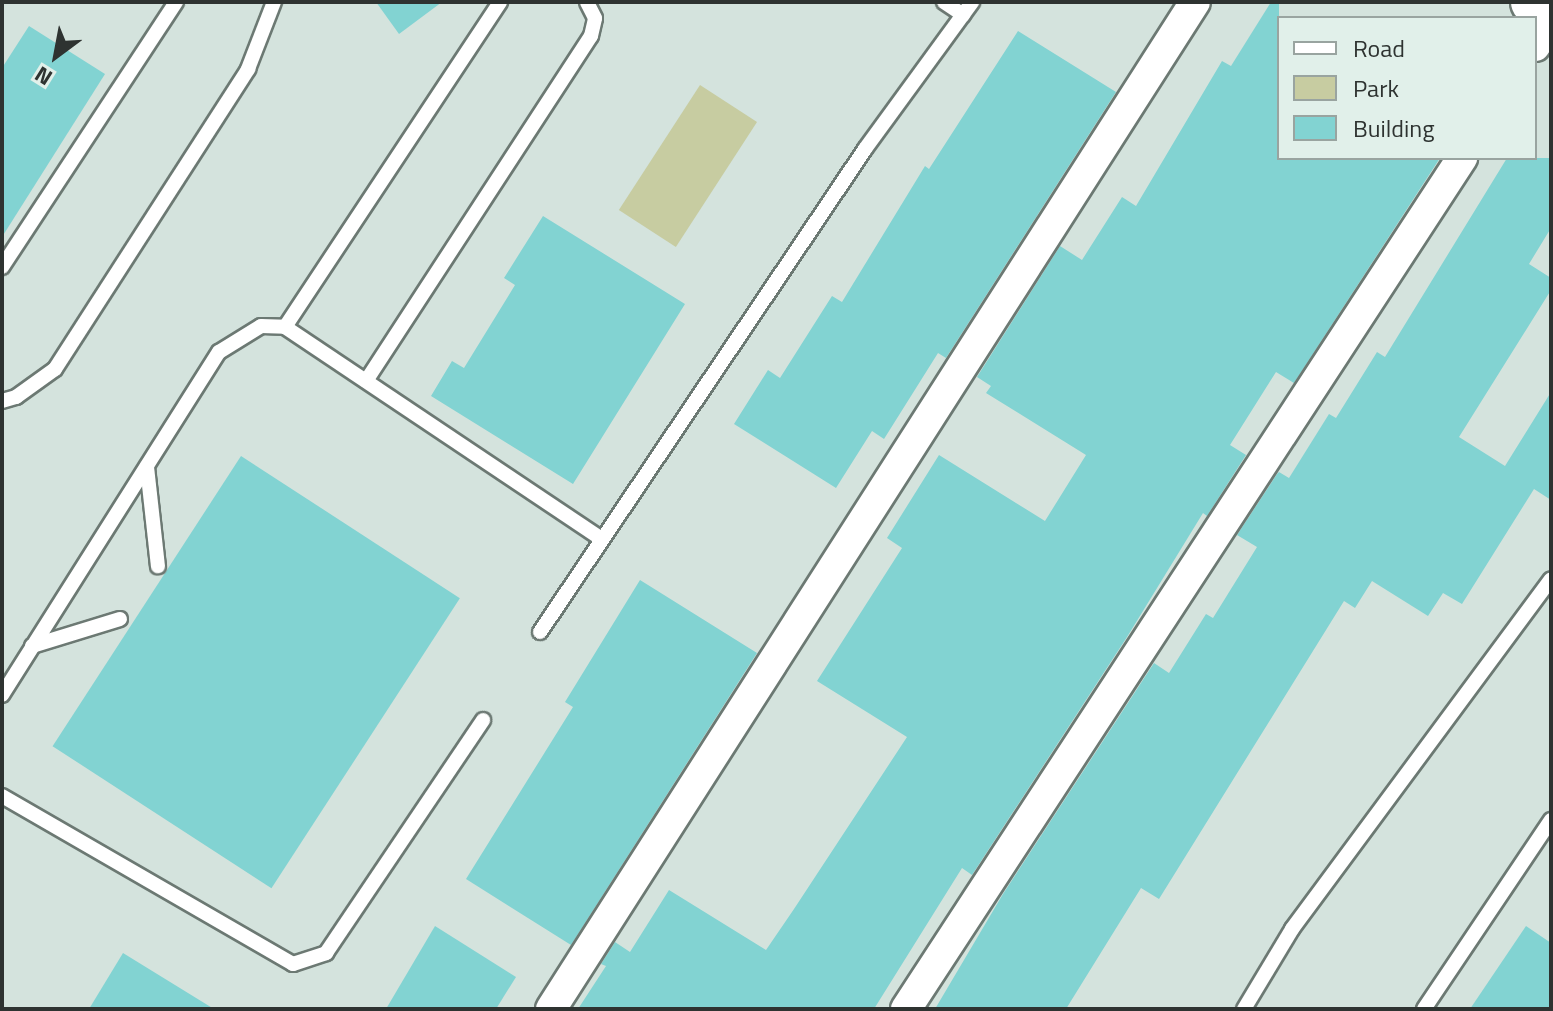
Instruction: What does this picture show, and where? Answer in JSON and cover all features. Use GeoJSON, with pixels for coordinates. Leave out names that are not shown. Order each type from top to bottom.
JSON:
{"type":"FeatureCollection","features":[{"type":"Feature","properties":{"kind":"main road"},"geometry":{"type":"LineString","coordinates":[[1533,2],[1551,14]]}},
{"type":"Feature","properties":{"kind":"street"},"geometry":{"type":"LineString","coordinates":[[551,1009],[1195,2]]}},
{"type":"Feature","properties":{"kind":"street"},"geometry":{"type":"LineString","coordinates":[[1537,43],[1551,22]]}},
{"type":"Feature","properties":{"kind":"street"},"geometry":{"type":"LineString","coordinates":[[906,1009],[1461,160]]}},
{"type":"Feature","properties":{"kind":"lane"},"geometry":{"type":"LineString","coordinates":[[2,267],[176,2]]}},
{"type":"Feature","properties":{"kind":"lane"},"geometry":{"type":"LineString","coordinates":[[2,401],[16,397],[55,369],[248,69],[274,2]]}},
{"type":"Feature","properties":{"kind":"lane"},"geometry":{"type":"LineString","coordinates":[[285,327],[500,2]]}},
{"type":"Feature","properties":{"kind":"lane"},"geometry":{"type":"LineString","coordinates":[[366,381],[591,36],[595,18],[587,2]]}},
{"type":"Feature","properties":{"kind":"lane"},"geometry":{"type":"LineString","coordinates":[[540,632],[865,149],[967,8],[944,2]]}},
{"type":"Feature","properties":{"kind":"lane"},"geometry":{"type":"LineString","coordinates":[[2,695],[219,352],[261,326],[285,327],[602,539]]}},
{"type":"Feature","properties":{"kind":"lane"},"geometry":{"type":"LineString","coordinates":[[147,467],[158,566]]}},
{"type":"Feature","properties":{"kind":"lane"},"geometry":{"type":"LineString","coordinates":[[1244,1009],[1292,929],[1551,579]]}},
{"type":"Feature","properties":{"kind":"lane"},"geometry":{"type":"LineString","coordinates":[[32,646],[120,619]]}},
{"type":"Feature","properties":{"kind":"lane"},"geometry":{"type":"LineString","coordinates":[[2,796],[293,964],[326,953],[483,720]]}},
{"type":"Feature","properties":{"kind":"lane"},"geometry":{"type":"LineString","coordinates":[[1424,1009],[1551,820]]}},
{"type":"Feature","properties":{"kind":"green space"},"geometry":{"type":"Polygon","coordinates":[[[700,85],[757,122],[676,247],[619,210],[700,85]]]}},
{"type":"Feature","properties":{"kind":"building"},"geometry":{"type":"Polygon","coordinates":[[[376,2],[442,2],[399,34],[376,2]]]}},
{"type":"Feature","properties":{"kind":"building"},"geometry":{"type":"Polygon","coordinates":[[[1271,2],[1279,2],[1277,160],[1439,160],[1294,383],[1276,372],[1230,445],[1246,455],[1207,516],[1203,513],[1127,637],[972,875],[962,868],[874,1009],[578,1009],[606,966],[601,964],[615,942],[630,952],[669,890],[766,950],[907,737],[817,681],[902,548],[887,538],[939,455],[1045,521],[1086,455],[986,393],[991,386],[977,377],[1060,246],[1082,260],[1122,197],[1136,206],[1222,61],[1231,66],[1271,2]]]}},
{"type":"Feature","properties":{"kind":"building"},"geometry":{"type":"Polygon","coordinates":[[[29,26],[105,74],[2,237],[2,68],[29,26]]]}},
{"type":"Feature","properties":{"kind":"building"},"geometry":{"type":"Polygon","coordinates":[[[1018,31],[1116,92],[946,358],[938,353],[884,439],[872,431],[836,488],[734,424],[768,370],[780,378],[832,296],[842,302],[925,166],[929,169],[1018,31]]]}},
{"type":"Feature","properties":{"kind":"building"},"geometry":{"type":"Polygon","coordinates":[[[1551,158],[1551,228],[1529,264],[1551,278],[1551,290],[1459,437],[1505,466],[1551,392],[1551,500],[1534,489],[1462,604],[1443,593],[1428,616],[1372,581],[1355,608],[1344,601],[1159,899],[1141,888],[1066,1009],[935,1009],[1003,894],[1154,663],[1169,673],[1206,614],[1213,618],[1257,547],[1237,535],[1277,474],[1279,472],[1289,478],[1329,414],[1336,418],[1377,352],[1385,357],[1506,160],[1551,158]]]}},
{"type":"Feature","properties":{"kind":"building"},"geometry":{"type":"Polygon","coordinates":[[[543,216],[685,304],[573,484],[431,396],[452,361],[464,368],[515,285],[504,278],[543,216]]]}},
{"type":"Feature","properties":{"kind":"building"},"geometry":{"type":"Polygon","coordinates":[[[241,456],[460,598],[271,888],[53,746],[241,456]]]}},
{"type":"Feature","properties":{"kind":"building"},"geometry":{"type":"Polygon","coordinates":[[[640,580],[757,653],[571,945],[466,879],[573,707],[565,702],[640,580]]]}},
{"type":"Feature","properties":{"kind":"building"},"geometry":{"type":"Polygon","coordinates":[[[435,926],[516,977],[496,1009],[386,1009],[435,926]]]}},
{"type":"Feature","properties":{"kind":"building"},"geometry":{"type":"Polygon","coordinates":[[[1526,926],[1551,943],[1551,1009],[1470,1009],[1526,926]]]}},
{"type":"Feature","properties":{"kind":"building"},"geometry":{"type":"Polygon","coordinates":[[[123,953],[214,1009],[89,1009],[123,953]]]}}]}
